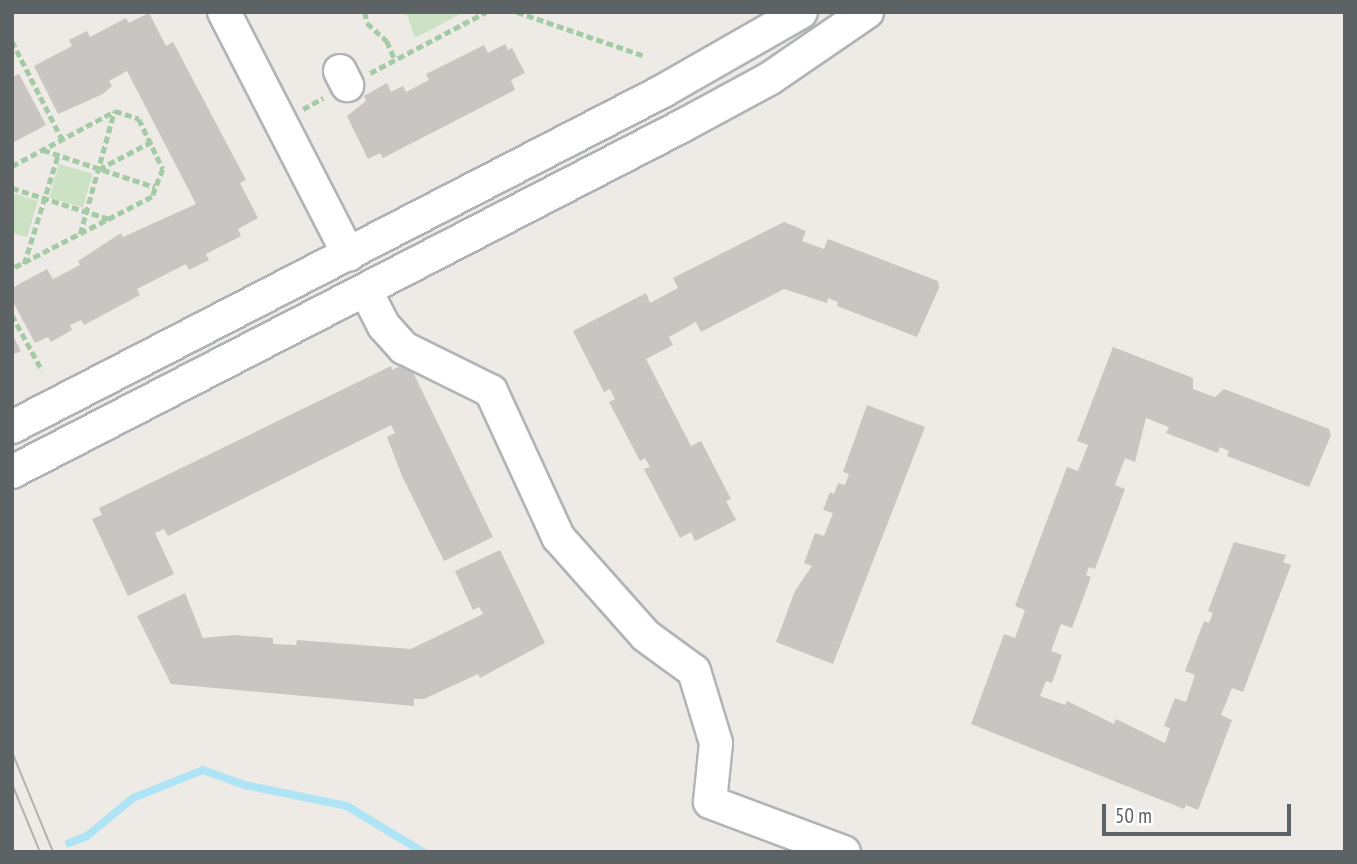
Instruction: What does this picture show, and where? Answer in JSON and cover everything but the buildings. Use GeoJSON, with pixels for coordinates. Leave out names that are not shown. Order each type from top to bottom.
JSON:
{"type":"FeatureCollection","features":[{"type":"Feature","properties":{"kind":"street"},"geometry":{"type":"LineString","coordinates":[[12,427],[349,255],[751,44],[801,12]]}},
{"type":"Feature","properties":{"kind":"street"},"geometry":{"type":"LineString","coordinates":[[12,472],[366,291],[769,79],[867,12]]}},
{"type":"Feature","properties":{"kind":"street"},"geometry":{"type":"LineString","coordinates":[[238,23],[349,255]]}},
{"type":"Feature","properties":{"kind":"street"},"geometry":{"type":"LineString","coordinates":[[366,291],[384,326],[404,348],[491,391],[558,537],[646,636],[694,671],[716,743],[710,802],[844,852]]}},
{"type":"Feature","properties":{"kind":"path"},"geometry":{"type":"LineString","coordinates":[[365,12],[367,23],[387,41],[395,60]]}},
{"type":"Feature","properties":{"kind":"path"},"geometry":{"type":"LineString","coordinates":[[299,111],[344,78],[395,60],[486,12]]}},
{"type":"Feature","properties":{"kind":"path"},"geometry":{"type":"LineString","coordinates":[[517,12],[645,56]]}},
{"type":"Feature","properties":{"kind":"path"},"geometry":{"type":"LineString","coordinates":[[12,41],[62,139]]}},
{"type":"Feature","properties":{"kind":"path"},"geometry":{"type":"LineString","coordinates":[[80,234],[115,111]]}},
{"type":"Feature","properties":{"kind":"path"},"geometry":{"type":"LineString","coordinates":[[12,166],[115,111],[139,119],[163,169],[152,197],[12,269]]}},
{"type":"Feature","properties":{"kind":"path"},"geometry":{"type":"LineString","coordinates":[[99,169],[150,142]]}},
{"type":"Feature","properties":{"kind":"path"},"geometry":{"type":"LineString","coordinates":[[42,150],[155,187]]}},
{"type":"Feature","properties":{"kind":"path"},"geometry":{"type":"LineString","coordinates":[[24,264],[58,155]]}},
{"type":"Feature","properties":{"kind":"path"},"geometry":{"type":"LineString","coordinates":[[12,188],[110,219]]}},
{"type":"Feature","properties":{"kind":"path"},"geometry":{"type":"LineString","coordinates":[[12,315],[41,370]]}},
{"type":"Feature","properties":{"kind":"green space"},"geometry":{"type":"Polygon","coordinates":[[[406,12],[464,12],[415,38],[406,12]]]}},
{"type":"Feature","properties":{"kind":"green space"},"geometry":{"type":"Polygon","coordinates":[[[59,164],[93,174],[83,207],[49,198],[59,164]]]}},
{"type":"Feature","properties":{"kind":"green space"},"geometry":{"type":"Polygon","coordinates":[[[12,193],[38,201],[27,237],[12,233],[12,193]]]}},
{"type":"Feature","properties":{"kind":"waterway"},"geometry":{"type":"LineString","coordinates":[[69,843],[87,836],[133,798],[203,770],[245,785],[347,806],[423,852]]}},
{"type":"Feature","properties":{"kind":"tram line"},"geometry":{"type":"LineString","coordinates":[[12,752],[53,852]]}},
{"type":"Feature","properties":{"kind":"tram line"},"geometry":{"type":"LineString","coordinates":[[12,784],[40,852]]}}]}
